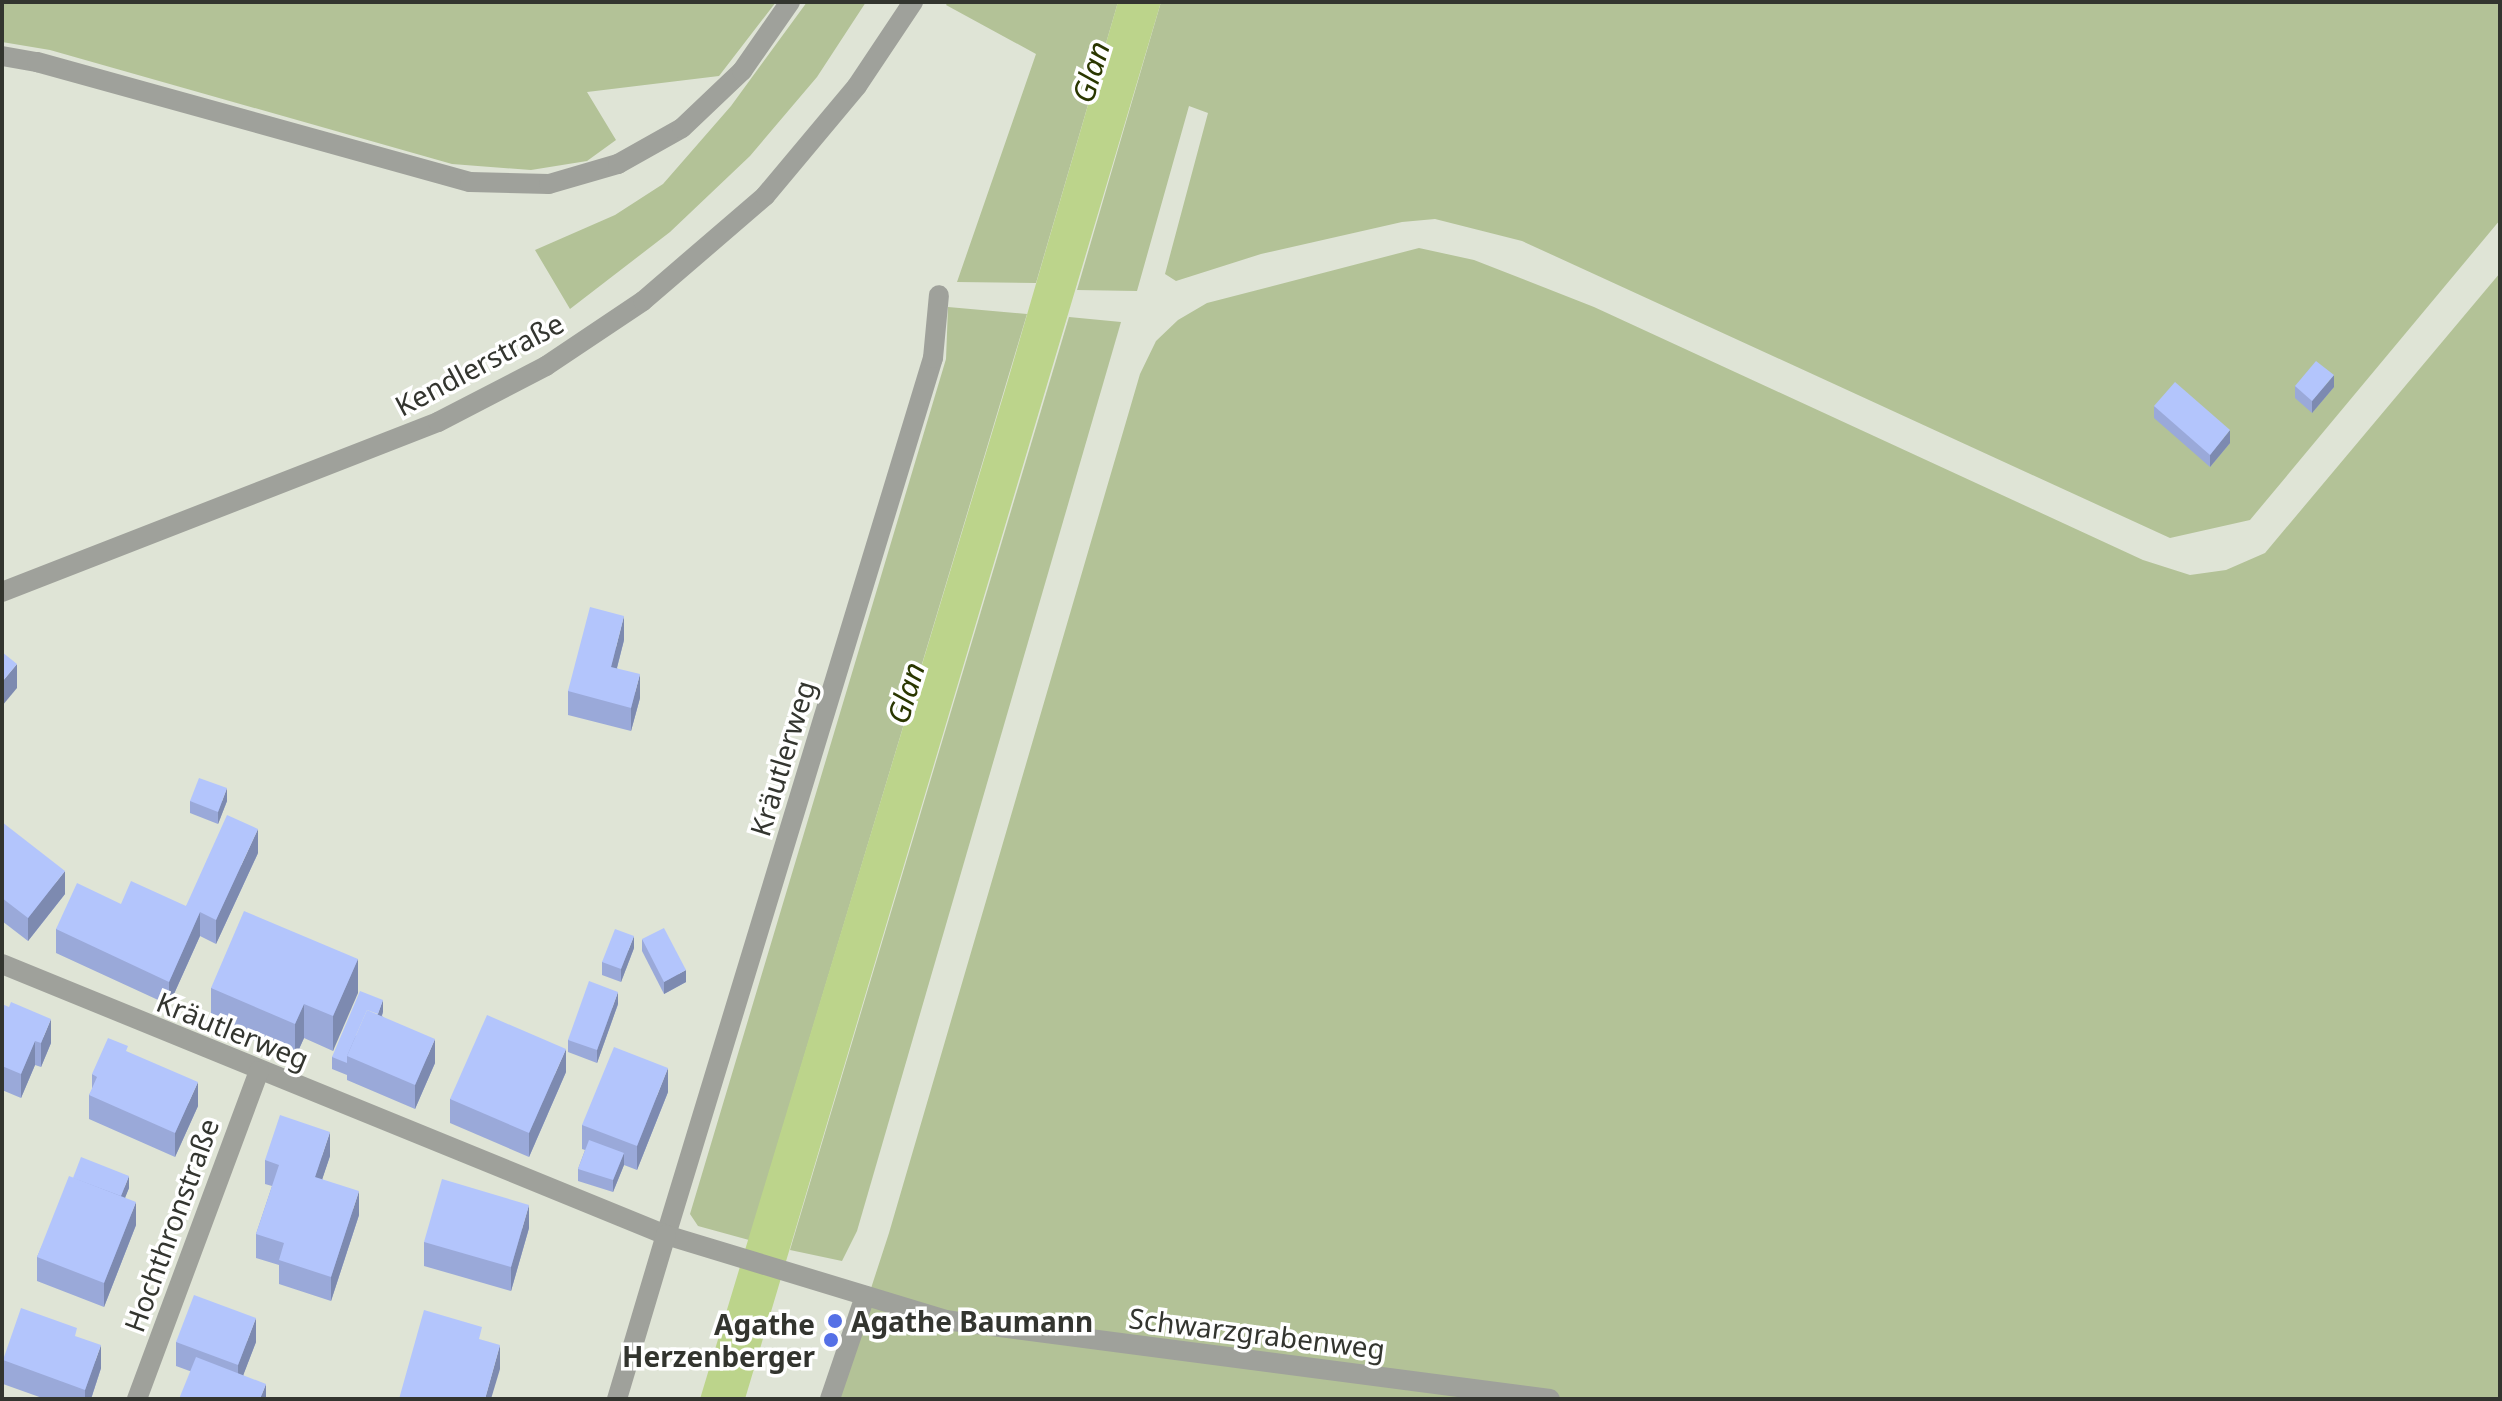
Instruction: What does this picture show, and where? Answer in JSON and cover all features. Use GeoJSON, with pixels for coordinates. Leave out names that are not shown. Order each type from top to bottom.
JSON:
{"type":"FeatureCollection","features":[{"type":"Feature","properties":{"kind":"street"},"geometry":{"type":"LineString","coordinates":[[2,56],[52,66],[470,182],[549,184],[618,164],[682,128],[742,71],[790,2]]}},
{"type":"Feature","properties":{"kind":"street","name":"Kendlerstraße"},"geometry":{"type":"LineString","coordinates":[[2,592],[438,422],[546,366],[643,301],[765,196],[857,86],[913,2]]}},
{"type":"Feature","properties":{"kind":"street","name":"Kräutlerweg"},"geometry":{"type":"LineString","coordinates":[[617,1399],[933,358],[939,295]]}},
{"type":"Feature","properties":{"kind":"street","name":"Kräutlerweg"},"geometry":{"type":"LineString","coordinates":[[2,964],[666,1235],[841,1287]]}},
{"type":"Feature","properties":{"kind":"street","name":"Hochthronstraße"},"geometry":{"type":"LineString","coordinates":[[137,1399],[259,1071]]}},
{"type":"Feature","properties":{"kind":"street","name":"Schwarzgrabenweg"},"geometry":{"type":"LineString","coordinates":[[841,1287],[945,1320],[1550,1399]]}},
{"type":"Feature","properties":{"kind":"street"},"geometry":{"type":"LineString","coordinates":[[830,1399],[865,1296]]}},
{"type":"Feature","properties":{"kind":"shaded area"},"geometry":{"type":"Polygon","coordinates":[[[2,2],[776,2],[719,76],[587,92],[616,140],[587,161],[531,170],[452,164],[50,50],[2,42],[2,2]]]}},
{"type":"Feature","properties":{"kind":"shaded area"},"geometry":{"type":"Polygon","coordinates":[[[807,2],[866,2],[817,77],[750,156],[670,232],[570,309],[535,250],[615,215],[663,184],[731,106],[807,2]]]}},
{"type":"Feature","properties":{"kind":"shaded area"},"geometry":{"type":"Polygon","coordinates":[[[948,2],[1118,2],[1036,283],[957,282],[1036,54],[946,5],[948,2]]]}},
{"type":"Feature","properties":{"kind":"shaded area"},"geometry":{"type":"Polygon","coordinates":[[[1118,2],[1161,2],[745,1399],[700,1399],[1008,380],[1118,2]]]}},
{"type":"Feature","properties":{"kind":"shaded area"},"geometry":{"type":"Polygon","coordinates":[[[1161,2],[2500,2],[2500,220],[2250,520],[2170,538],[1522,241],[1435,219],[1402,222],[1261,254],[1176,281],[1165,274],[1208,113],[1189,106],[1137,291],[1077,290],[1161,2]]]}},
{"type":"Feature","properties":{"kind":"shaded area"},"geometry":{"type":"Polygon","coordinates":[[[1419,248],[1474,260],[1594,307],[2143,560],[2190,575],[2226,570],[2265,553],[2500,273],[2500,1399],[835,1399],[889,1233],[1140,374],[1156,341],[1178,320],[1207,303],[1419,248]]]}},
{"type":"Feature","properties":{"kind":"shaded area"},"geometry":{"type":"Polygon","coordinates":[[[948,307],[1027,314],[749,1240],[698,1226],[690,1214],[946,359],[948,307]]]}},
{"type":"Feature","properties":{"kind":"shaded area"},"geometry":{"type":"Polygon","coordinates":[[[1069,317],[1121,322],[857,1231],[842,1261],[790,1250],[1069,317]]]}},
{"type":"Feature","properties":{"kind":"building"},"geometry":{"type":"Polygon","coordinates":[[[2316,361],[2334,375],[2312,401],[2295,386],[2316,361]]]}},
{"type":"Feature","properties":{"kind":"building"},"geometry":{"type":"Polygon","coordinates":[[[2175,382],[2230,430],[2210,455],[2154,406],[2175,382]]]}},
{"type":"Feature","properties":{"kind":"building"},"geometry":{"type":"Polygon","coordinates":[[[590,607],[624,616],[611,667],[640,674],[631,708],[568,691],[590,607]]]}},
{"type":"Feature","properties":{"kind":"building"},"geometry":{"type":"Polygon","coordinates":[[[2,652],[17,664],[2,682],[2,652]]]}},
{"type":"Feature","properties":{"kind":"building"},"geometry":{"type":"Polygon","coordinates":[[[199,778],[227,788],[218,812],[190,801],[199,778]]]}},
{"type":"Feature","properties":{"kind":"building"},"geometry":{"type":"Polygon","coordinates":[[[227,815],[258,829],[216,920],[200,912],[169,982],[56,929],[77,883],[121,904],[131,881],[186,906],[227,815]]]}},
{"type":"Feature","properties":{"kind":"building"},"geometry":{"type":"Polygon","coordinates":[[[2,822],[65,871],[28,918],[2,898],[2,822]]]}},
{"type":"Feature","properties":{"kind":"building"},"geometry":{"type":"Polygon","coordinates":[[[244,911],[358,959],[333,1016],[304,1004],[295,1024],[211,988],[244,911]]]}},
{"type":"Feature","properties":{"kind":"building"},"geometry":{"type":"Polygon","coordinates":[[[664,928],[686,970],[664,982],[642,939],[664,928]]]}},
{"type":"Feature","properties":{"kind":"building"},"geometry":{"type":"Polygon","coordinates":[[[615,929],[634,936],[621,969],[602,962],[615,929]]]}},
{"type":"Feature","properties":{"kind":"building"},"geometry":{"type":"Polygon","coordinates":[[[589,981],[618,992],[597,1050],[568,1040],[589,981]]]}},
{"type":"Feature","properties":{"kind":"building"},"geometry":{"type":"Polygon","coordinates":[[[360,991],[383,1000],[378,1014],[367,1010],[347,1056],[347,1063],[332,1057],[360,991]]]}},
{"type":"Feature","properties":{"kind":"building"},"geometry":{"type":"Polygon","coordinates":[[[11,1002],[51,1019],[41,1043],[35,1041],[21,1074],[2,1066],[2,1004],[9,1007],[11,1002]]]}},
{"type":"Feature","properties":{"kind":"building"},"geometry":{"type":"Polygon","coordinates":[[[367,1010],[435,1039],[415,1085],[347,1056],[367,1010]]]}},
{"type":"Feature","properties":{"kind":"building"},"geometry":{"type":"Polygon","coordinates":[[[487,1015],[566,1049],[529,1133],[450,1099],[487,1015]]]}},
{"type":"Feature","properties":{"kind":"building"},"geometry":{"type":"Polygon","coordinates":[[[108,1038],[128,1046],[126,1051],[198,1082],[175,1133],[89,1095],[97,1077],[92,1074],[108,1038]]]}},
{"type":"Feature","properties":{"kind":"building"},"geometry":{"type":"Polygon","coordinates":[[[614,1047],[668,1068],[637,1146],[582,1125],[614,1047]]]}},
{"type":"Feature","properties":{"kind":"building"},"geometry":{"type":"Polygon","coordinates":[[[280,1115],[330,1132],[315,1177],[359,1191],[331,1277],[279,1260],[284,1243],[256,1234],[279,1165],[265,1160],[280,1115]]]}},
{"type":"Feature","properties":{"kind":"building"},"geometry":{"type":"Polygon","coordinates":[[[589,1140],[624,1153],[613,1180],[578,1169],[589,1140]]]}},
{"type":"Feature","properties":{"kind":"building"},"geometry":{"type":"Polygon","coordinates":[[[81,1157],[129,1176],[121,1196],[73,1178],[81,1157]]]}},
{"type":"Feature","properties":{"kind":"building"},"geometry":{"type":"Polygon","coordinates":[[[69,1176],[136,1202],[104,1283],[37,1257],[69,1176]]]}},
{"type":"Feature","properties":{"kind":"building"},"geometry":{"type":"Polygon","coordinates":[[[442,1179],[529,1205],[511,1267],[424,1242],[442,1179]]]}},
{"type":"Feature","properties":{"kind":"building"},"geometry":{"type":"Polygon","coordinates":[[[194,1295],[256,1318],[238,1365],[176,1342],[194,1295]]]}},
{"type":"Feature","properties":{"kind":"building"},"geometry":{"type":"Polygon","coordinates":[[[21,1308],[77,1328],[75,1336],[101,1345],[85,1390],[3,1360],[21,1308]]]}},
{"type":"Feature","properties":{"kind":"building"},"geometry":{"type":"Polygon","coordinates":[[[424,1310],[482,1327],[479,1339],[500,1345],[485,1399],[399,1399],[424,1310]]]}},
{"type":"Feature","properties":{"kind":"building"},"geometry":{"type":"Polygon","coordinates":[[[196,1357],[266,1384],[260,1399],[179,1399],[196,1357]]]}},
{"type":"Feature","properties":{"kind":"place","name":"Agathe Baumann"},"geometry":{"type":"Point","coordinates":[835,1321]}},
{"type":"Feature","properties":{"kind":"place","name":"Agathe Herzenberger"},"geometry":{"type":"Point","coordinates":[831,1340]}},
{"type":"Feature","properties":{"kind":"water label","name":"Glan"},"geometry":{"type":"Point","coordinates":[1091,72]}},
{"type":"Feature","properties":{"kind":"water label","name":"Glan"},"geometry":{"type":"Point","coordinates":[906,693]}}]}
